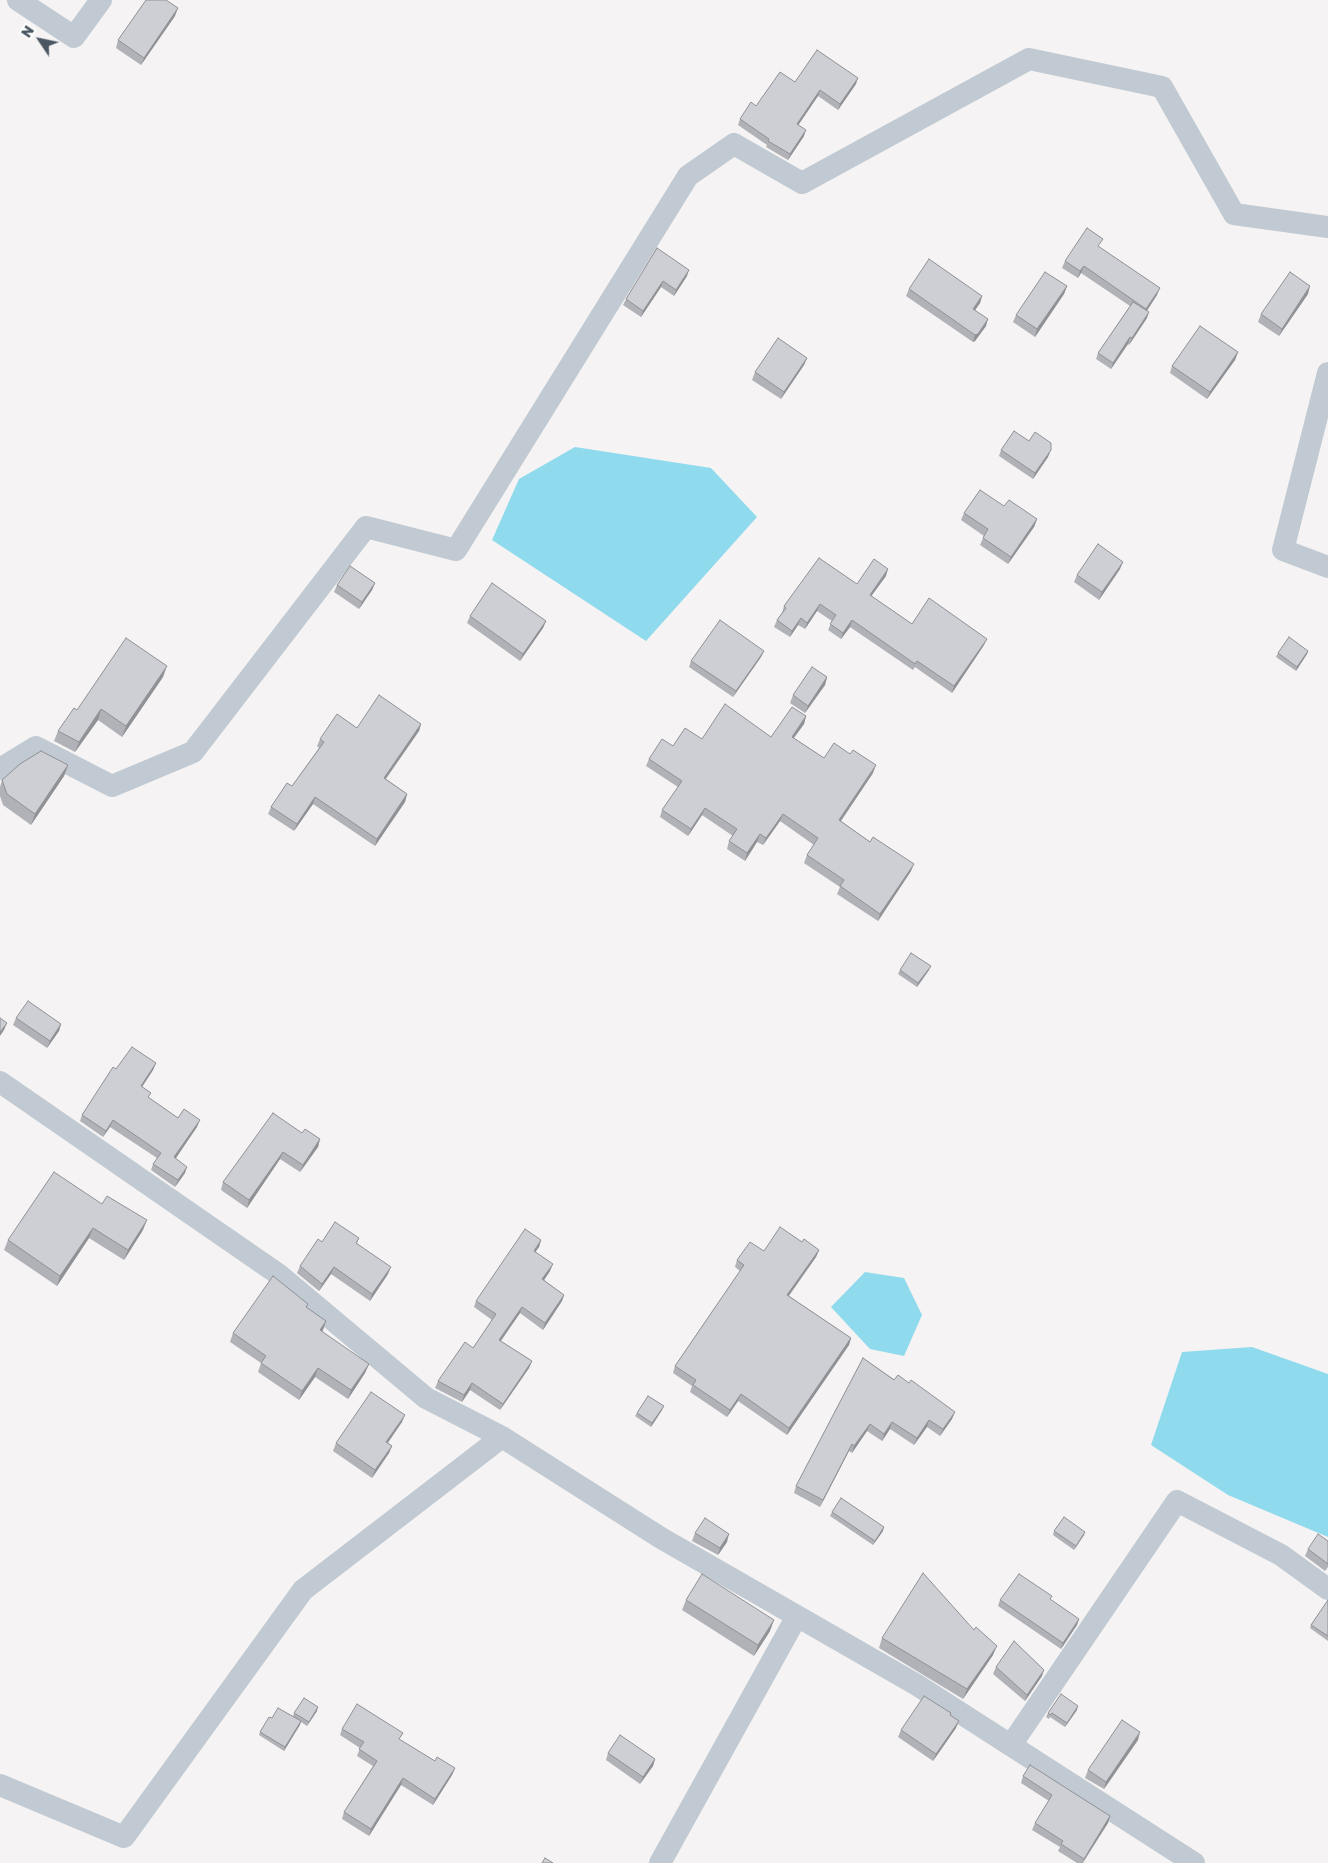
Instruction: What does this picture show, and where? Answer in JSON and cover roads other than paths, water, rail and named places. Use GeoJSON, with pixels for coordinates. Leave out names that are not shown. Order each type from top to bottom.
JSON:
{"type":"FeatureCollection","features":[{"type":"Feature","properties":{"kind":"street"},"geometry":{"type":"LineString","coordinates":[[18,0],[74,37],[101,0]]}},
{"type":"Feature","properties":{"kind":"street"},"geometry":{"type":"LineString","coordinates":[[0,769],[36,747],[112,786],[193,752],[366,527],[456,550],[688,176],[734,144],[802,183],[1028,58],[1162,87],[1234,214],[1328,228]]}},
{"type":"Feature","properties":{"kind":"street"},"geometry":{"type":"LineString","coordinates":[[1328,373],[1283,550],[1328,567]]}},
{"type":"Feature","properties":{"kind":"street"},"geometry":{"type":"LineString","coordinates":[[0,1082],[278,1274],[426,1398],[502,1437],[661,1538],[917,1685],[1194,1863]]}},
{"type":"Feature","properties":{"kind":"street"},"geometry":{"type":"LineString","coordinates":[[0,1785],[124,1836],[303,1590],[502,1437]]}},
{"type":"Feature","properties":{"kind":"street"},"geometry":{"type":"LineString","coordinates":[[1011,1745],[1177,1501],[1281,1556],[1328,1589]]}},
{"type":"Feature","properties":{"kind":"street"},"geometry":{"type":"LineString","coordinates":[[660,1863],[797,1616]]}},
{"type":"Feature","properties":{"kind":"water"},"geometry":{"type":"Polygon","coordinates":[[[575,447],[711,468],[757,517],[646,641],[492,540],[519,479],[575,447]]]}},
{"type":"Feature","properties":{"kind":"water"},"geometry":{"type":"Polygon","coordinates":[[[865,1272],[904,1278],[922,1315],[904,1356],[870,1349],[831,1307],[865,1272]]]}},
{"type":"Feature","properties":{"kind":"water"},"geometry":{"type":"Polygon","coordinates":[[[1252,1347],[1328,1374],[1328,1537],[1228,1495],[1151,1445],[1182,1352],[1252,1347]]]}}]}
